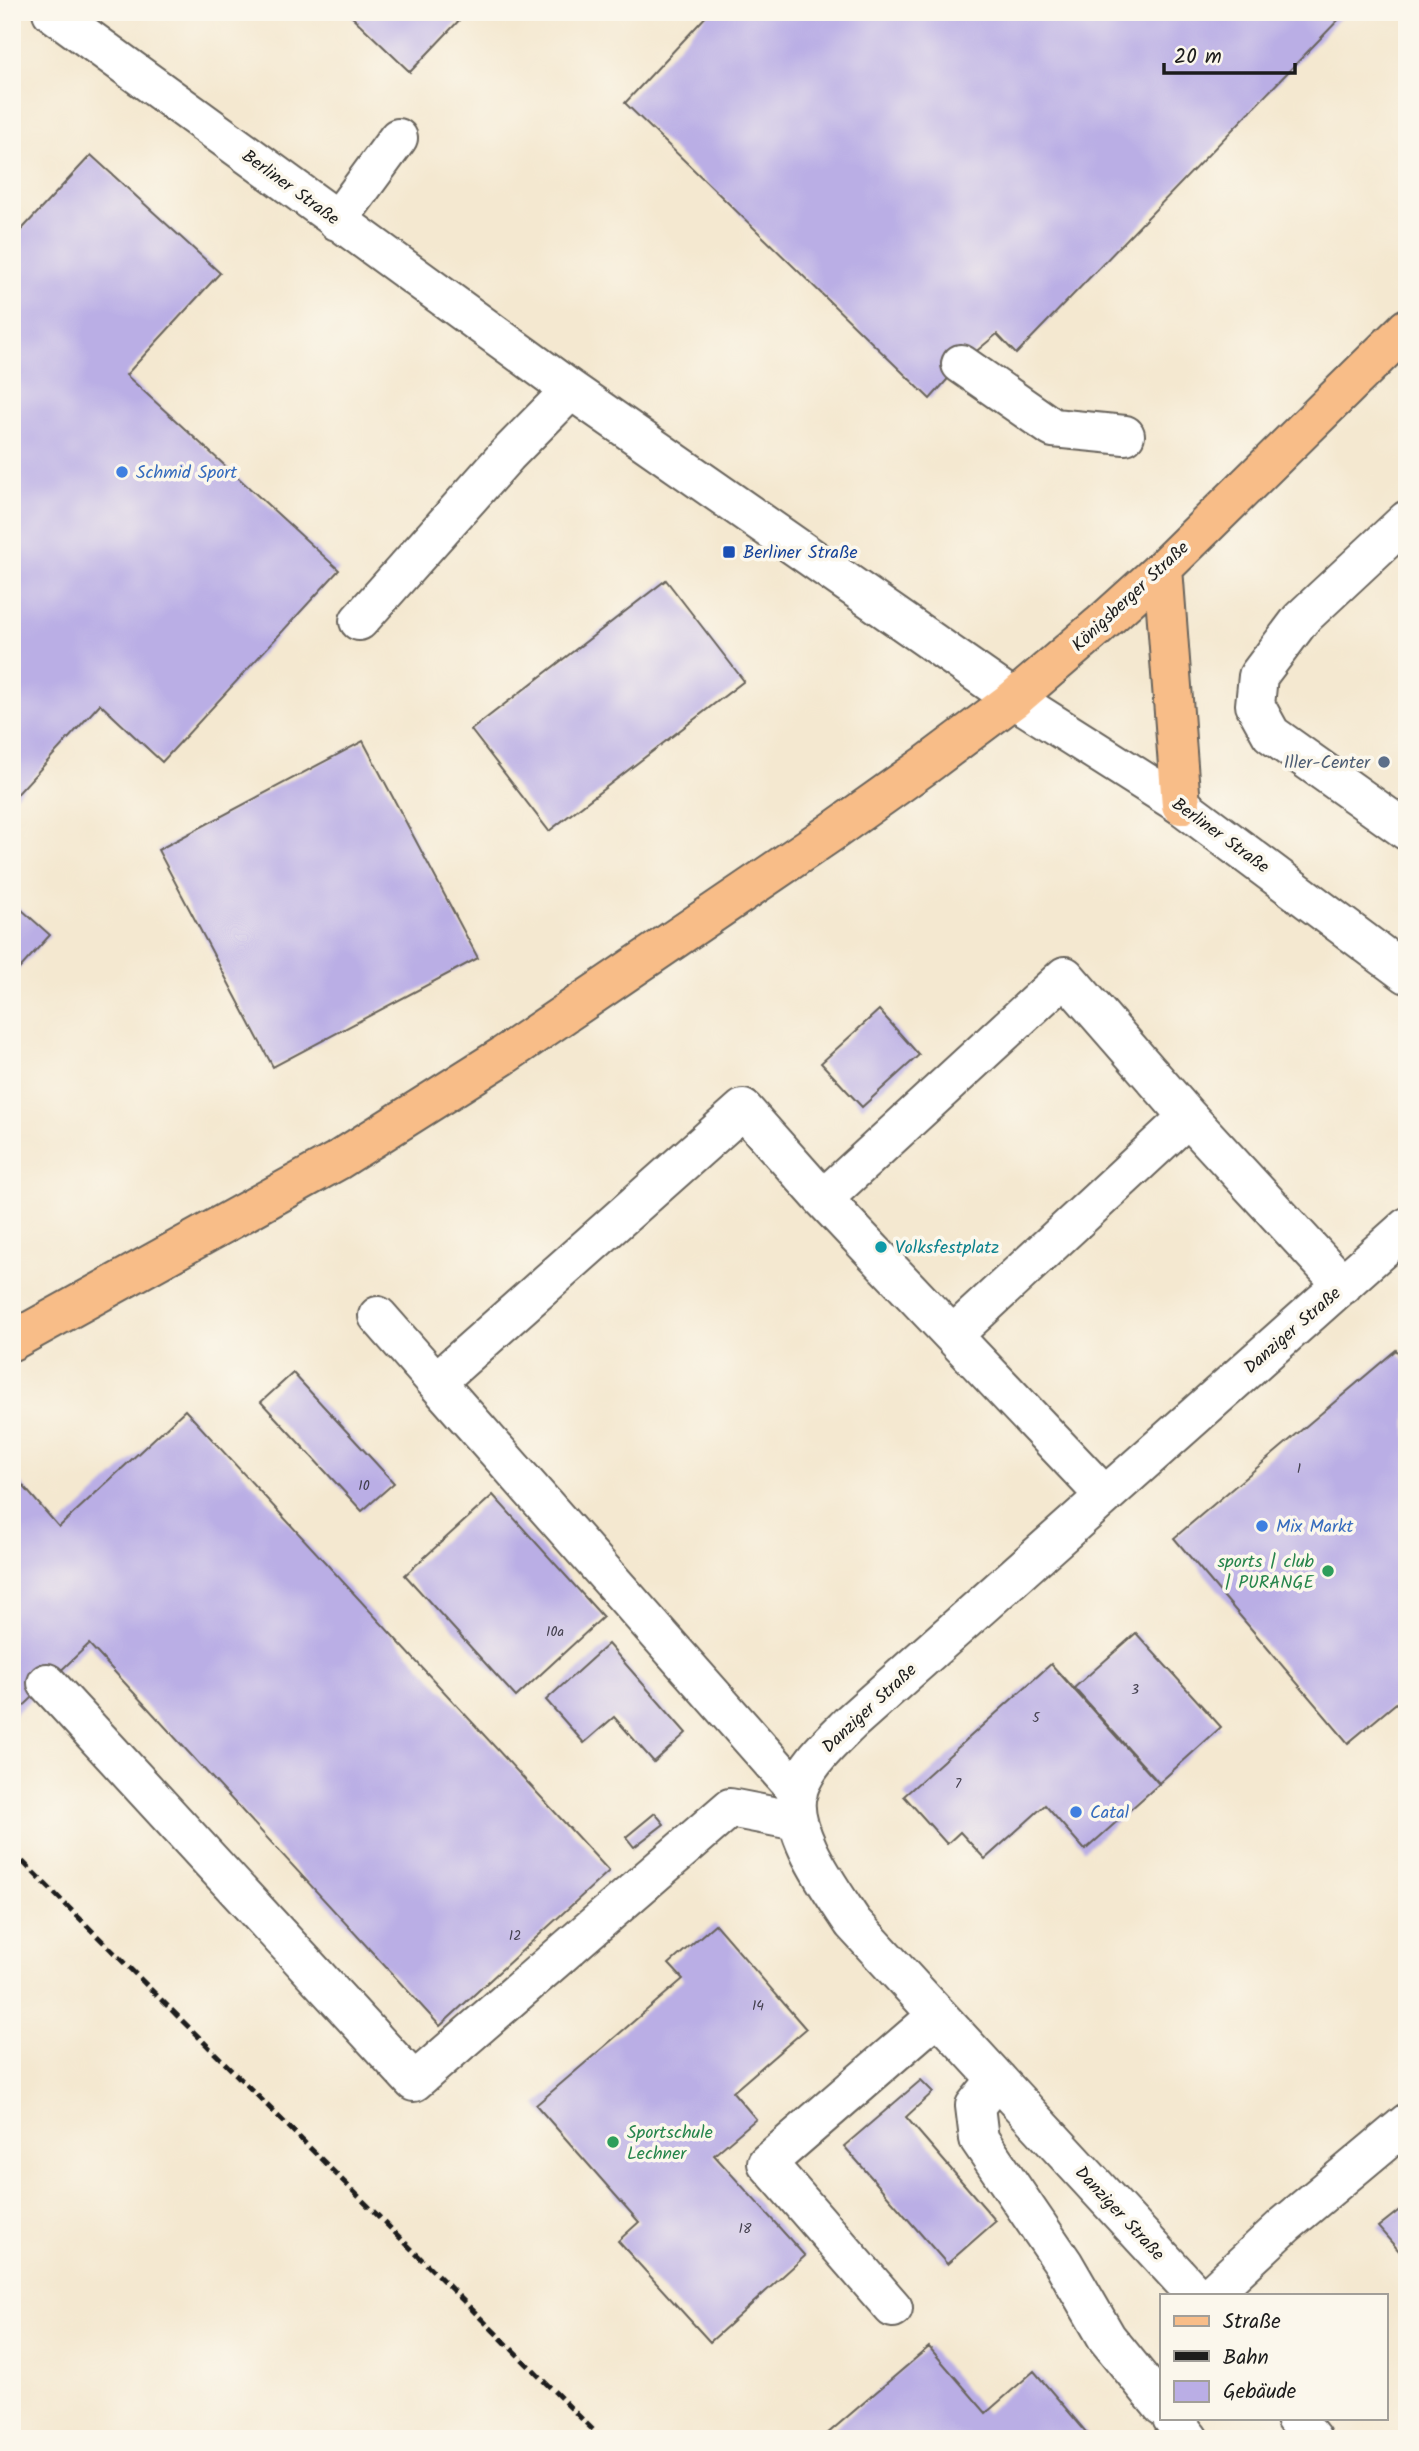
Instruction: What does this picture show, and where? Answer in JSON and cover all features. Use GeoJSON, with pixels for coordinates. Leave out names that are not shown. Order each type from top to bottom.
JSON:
{"type":"FeatureCollection","features":[{"type":"Feature","properties":{"kind":"main road","name":"Königsberger Straße"},"geometry":{"type":"LineString","coordinates":[[12,1341],[348,1154],[503,1056],[829,834],[1014,699],[1100,625],[1163,568],[1407,328]]}},
{"type":"Feature","properties":{"kind":"main road"},"geometry":{"type":"LineString","coordinates":[[1163,568],[1181,805]]}},
{"type":"Feature","properties":{"kind":"street","name":"Berliner Straße"},"geometry":{"type":"LineString","coordinates":[[69,16],[337,220],[571,390],[1014,699],[1181,805],[1407,974]]}},
{"type":"Feature","properties":{"kind":"street"},"geometry":{"type":"LineString","coordinates":[[337,220],[398,138]]}},
{"type":"Feature","properties":{"kind":"street"},"geometry":{"type":"LineString","coordinates":[[961,364],[1053,428],[1125,435]]}},
{"type":"Feature","properties":{"kind":"street"},"geometry":{"type":"LineString","coordinates":[[359,621],[507,455],[571,390]]}},
{"type":"Feature","properties":{"kind":"street"},"geometry":{"type":"LineString","coordinates":[[1407,520],[1301,619],[1258,676],[1255,705],[1271,734],[1407,831]]}},
{"type":"Feature","properties":{"kind":"street"},"geometry":{"type":"LineString","coordinates":[[823,1199],[1065,976],[1188,1117],[1343,1285]]}},
{"type":"Feature","properties":{"kind":"street"},"geometry":{"type":"LineString","coordinates":[[436,1382],[743,1109],[823,1199],[1104,1495]]}},
{"type":"Feature","properties":{"kind":"street"},"geometry":{"type":"LineString","coordinates":[[953,1335],[1188,1117]]}},
{"type":"Feature","properties":{"kind":"street","name":"Danziger Straße"},"geometry":{"type":"LineString","coordinates":[[1195,2294],[853,1923],[819,1870],[798,1806],[819,1754],[851,1722],[1407,1227]]}},
{"type":"Feature","properties":{"kind":"street"},"geometry":{"type":"LineString","coordinates":[[378,1316],[798,1806]]}},
{"type":"Feature","properties":{"kind":"street"},"geometry":{"type":"LineString","coordinates":[[47,1683],[414,2082],[730,1808],[798,1806]]}},
{"type":"Feature","properties":{"kind":"street"},"geometry":{"type":"LineString","coordinates":[[893,2308],[767,2163],[938,2015]]}},
{"type":"Feature","properties":{"kind":"street"},"geometry":{"type":"LineString","coordinates":[[997,2079],[975,2106],[979,2139],[1064,2264],[1107,2338],[1160,2404]]}},
{"type":"Feature","properties":{"kind":"street"},"geometry":{"type":"LineString","coordinates":[[1211,2294],[1285,2225],[1407,2123]]}},
{"type":"Feature","properties":{"kind":"street"},"geometry":{"type":"LineString","coordinates":[[1174,2420],[1189,2439]]}},
{"type":"Feature","properties":{"kind":"street"},"geometry":{"type":"LineString","coordinates":[[1297,2420],[1312,2439]]}},
{"type":"Feature","properties":{"kind":"building"},"geometry":{"type":"Polygon","coordinates":[[[347,12],[467,12],[410,72],[347,12]]]}},
{"type":"Feature","properties":{"kind":"building"},"geometry":{"type":"Polygon","coordinates":[[[710,12],[1346,12],[1016,354],[997,334],[961,364],[930,399],[625,103],[710,12]]]}},
{"type":"Feature","properties":{"kind":"building","name":"Schmid Sport"},"geometry":{"type":"Polygon","coordinates":[[[91,155],[220,273],[126,375],[339,570],[162,762],[100,704],[12,800],[12,240],[91,155]]]}},
{"type":"Feature","properties":{"kind":"building"},"geometry":{"type":"Polygon","coordinates":[[[666,580],[744,681],[549,831],[471,730],[666,580]]]}},
{"type":"Feature","properties":{"kind":"building"},"geometry":{"type":"Polygon","coordinates":[[[363,741],[478,958],[273,1067],[158,850],[363,741]]]}},
{"type":"Feature","properties":{"kind":"building"},"geometry":{"type":"Polygon","coordinates":[[[12,901],[50,935],[12,977],[12,901]]]}},
{"type":"Feature","properties":{"kind":"building"},"geometry":{"type":"Polygon","coordinates":[[[879,1010],[919,1055],[862,1107],[821,1063],[879,1010]]]}},
{"type":"Feature","properties":{"kind":"building"},"geometry":{"type":"Polygon","coordinates":[[[1396,1350],[1407,1363],[1407,1694],[1348,1743],[1174,1538],[1396,1350]]]}},
{"type":"Feature","properties":{"kind":"building"},"geometry":{"type":"Polygon","coordinates":[[[293,1373],[394,1483],[362,1511],[261,1402],[293,1373]]]}},
{"type":"Feature","properties":{"kind":"building"},"geometry":{"type":"Polygon","coordinates":[[[185,1410],[609,1871],[440,2026],[89,1644],[12,1717],[12,1473],[59,1527],[185,1410]]]}},
{"type":"Feature","properties":{"kind":"building"},"geometry":{"type":"Polygon","coordinates":[[[493,1495],[603,1617],[516,1697],[405,1575],[493,1495]]]}},
{"type":"Feature","properties":{"kind":"building"},"geometry":{"type":"Polygon","coordinates":[[[1136,1633],[1221,1727],[1159,1783],[1074,1688],[1136,1633]]]}},
{"type":"Feature","properties":{"kind":"building"},"geometry":{"type":"Polygon","coordinates":[[[608,1644],[686,1733],[654,1762],[614,1717],[584,1743],[546,1700],[608,1644]]]}},
{"type":"Feature","properties":{"kind":"building"},"geometry":{"type":"Polygon","coordinates":[[[1051,1664],[1159,1784],[1085,1850],[1045,1805],[985,1859],[960,1832],[947,1844],[904,1796],[1051,1664]]]}},
{"type":"Feature","properties":{"kind":"building"},"geometry":{"type":"Polygon","coordinates":[[[655,1813],[664,1824],[634,1847],[626,1837],[655,1813]]]}},
{"type":"Feature","properties":{"kind":"building"},"geometry":{"type":"Polygon","coordinates":[[[715,1924],[806,2029],[733,2092],[756,2119],[714,2155],[805,2256],[710,2342],[618,2241],[639,2222],[536,2105],[683,1979],[669,1964],[715,1924]]]}},
{"type":"Feature","properties":{"kind":"building"},"geometry":{"type":"Polygon","coordinates":[[[921,2080],[933,2092],[906,2117],[996,2221],[947,2264],[844,2146],[921,2080]]]}},
{"type":"Feature","properties":{"kind":"building"},"geometry":{"type":"Polygon","coordinates":[[[1407,2204],[1407,2260],[1378,2227],[1407,2204]]]}},
{"type":"Feature","properties":{"kind":"building"},"geometry":{"type":"Polygon","coordinates":[[[929,2347],[986,2413],[1034,2371],[1092,2439],[829,2439],[826,2435],[929,2347]]]}},
{"type":"Feature","properties":{"kind":"railway"},"geometry":{"type":"LineString","coordinates":[[12,1851],[602,2439]]}},
{"type":"Feature","properties":{"kind":"place","name":"Schmid Sport"},"geometry":{"type":"Point","coordinates":[122,472]}},
{"type":"Feature","properties":{"kind":"place","name":"Berliner Straße"},"geometry":{"type":"Point","coordinates":[729,552]}},
{"type":"Feature","properties":{"kind":"place","name":"Iller-Center"},"geometry":{"type":"Point","coordinates":[1384,762]}},
{"type":"Feature","properties":{"kind":"place","name":"Volksfestplatz"},"geometry":{"type":"Point","coordinates":[881,1247]}},
{"type":"Feature","properties":{"kind":"place","name":"Mix Markt"},"geometry":{"type":"Point","coordinates":[1262,1526]}},
{"type":"Feature","properties":{"kind":"place","name":"sports | club | PURANGE"},"geometry":{"type":"Point","coordinates":[1328,1571]}},
{"type":"Feature","properties":{"kind":"place","name":"Catal"},"geometry":{"type":"Point","coordinates":[1076,1812]}},
{"type":"Feature","properties":{"kind":"place","name":"Sportschule Lechner"},"geometry":{"type":"Point","coordinates":[613,2142]}}]}
